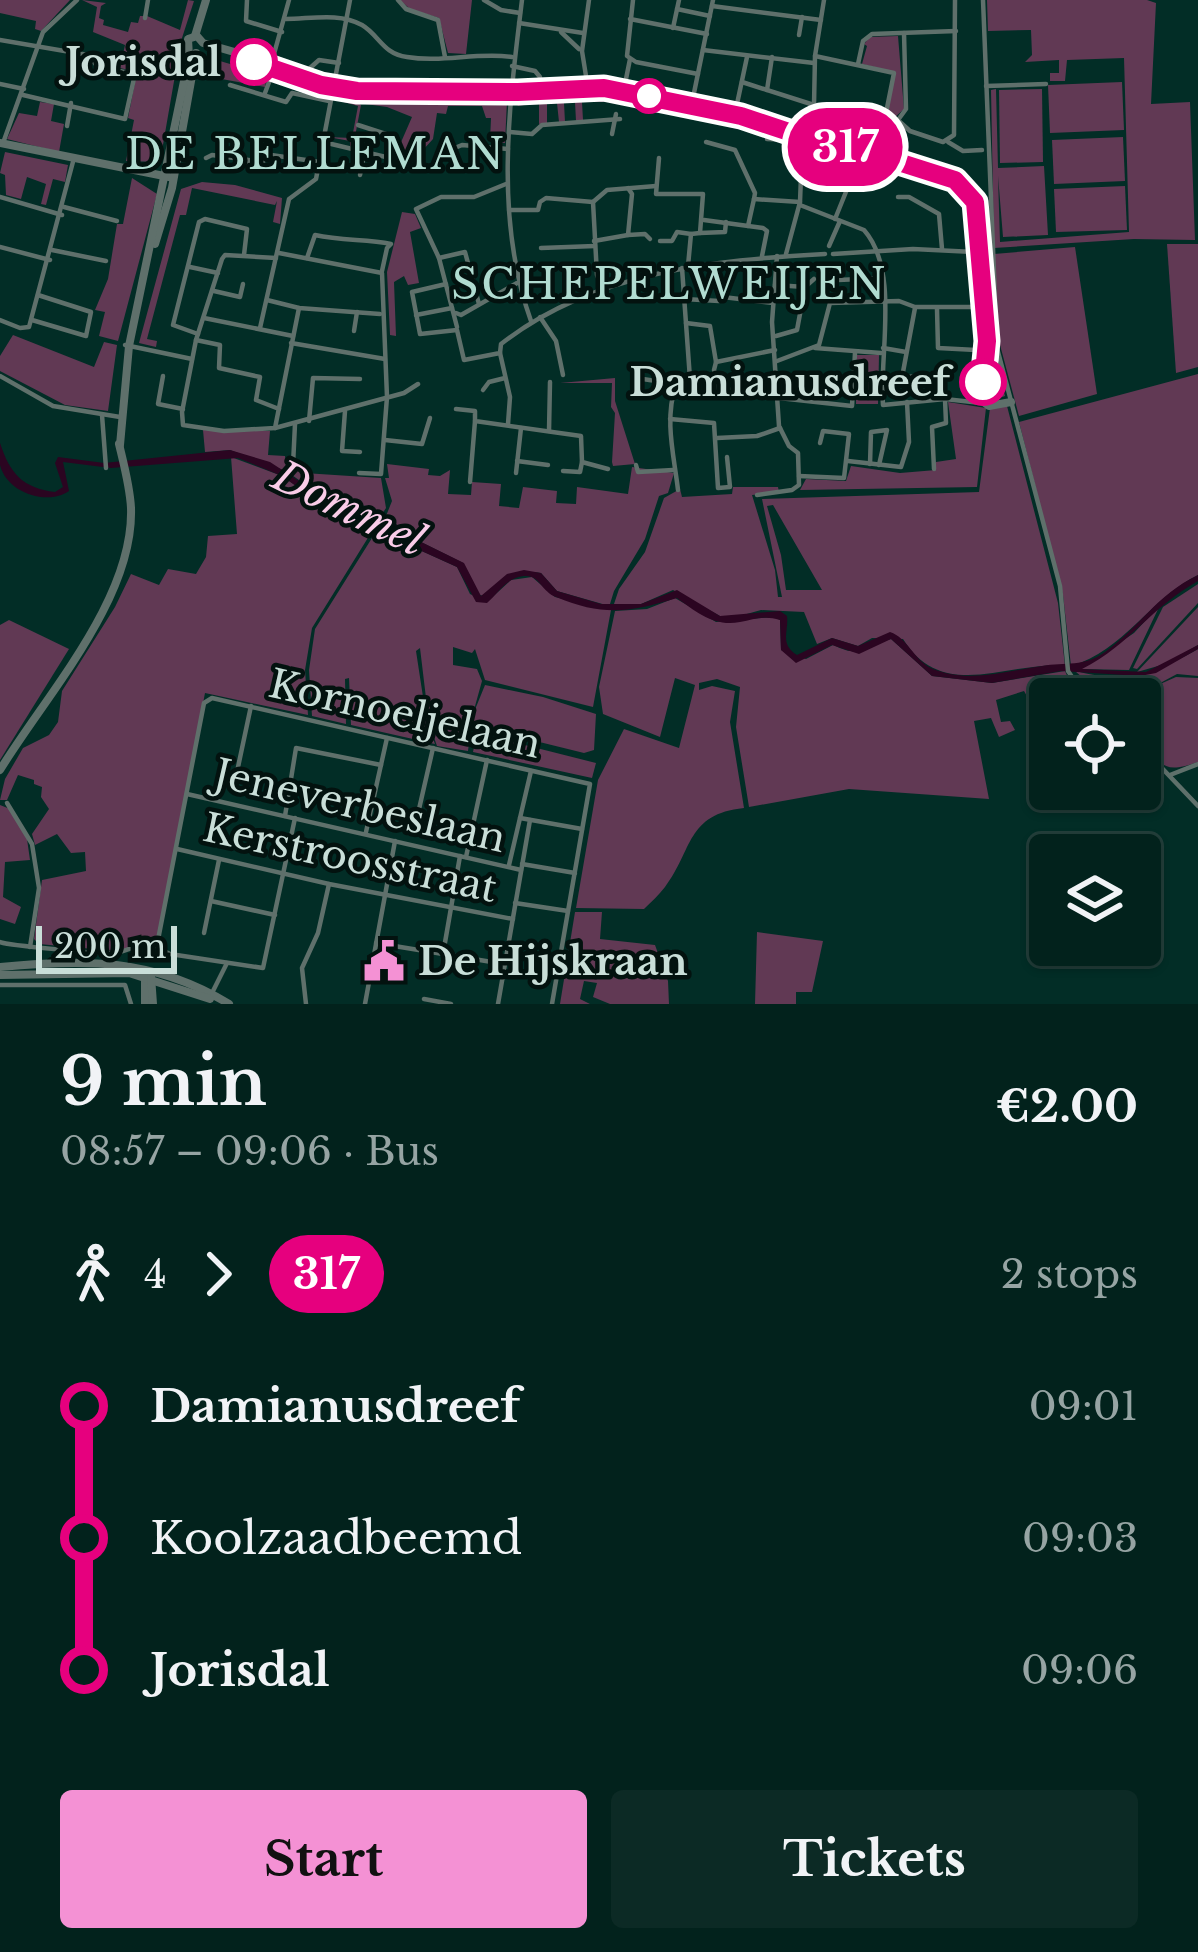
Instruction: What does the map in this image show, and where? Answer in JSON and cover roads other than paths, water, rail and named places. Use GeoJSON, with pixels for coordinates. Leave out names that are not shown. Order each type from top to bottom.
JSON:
{"type":"FeatureCollection","features":[{"type":"Feature","properties":{"kind":"street"},"geometry":{"type":"LineString","coordinates":[[77,0],[55,17],[37,47],[2,143],[170,177]]}},
{"type":"Feature","properties":{"kind":"street"},"geometry":{"type":"LineString","coordinates":[[145,18],[148,0]]}},
{"type":"Feature","properties":{"kind":"street"},"geometry":{"type":"LineString","coordinates":[[0,770],[89,633],[124,555],[131,509],[118,416],[127,345],[170,177],[206,0]]}},
{"type":"Feature","properties":{"kind":"street"},"geometry":{"type":"LineString","coordinates":[[248,0],[246,22],[282,32]]}},
{"type":"Feature","properties":{"kind":"street"},"geometry":{"type":"LineString","coordinates":[[274,54],[289,0]]}},
{"type":"Feature","properties":{"kind":"street"},"geometry":{"type":"LineString","coordinates":[[260,328],[289,199],[316,179],[350,0]]}},
{"type":"Feature","properties":{"kind":"street"},"geometry":{"type":"LineString","coordinates":[[398,0],[406,9],[438,20],[445,57]]}},
{"type":"Feature","properties":{"kind":"street"},"geometry":{"type":"LineString","coordinates":[[484,0],[501,10],[520,13]]}},
{"type":"Feature","properties":{"kind":"street"},"geometry":{"type":"LineString","coordinates":[[522,0],[512,66],[506,184],[517,283],[531,321]]}},
{"type":"Feature","properties":{"kind":"street"},"geometry":{"type":"LineString","coordinates":[[586,76],[582,51],[589,0]]}},
{"type":"Feature","properties":{"kind":"street"},"geometry":{"type":"LineString","coordinates":[[626,79],[633,0]]}},
{"type":"Feature","properties":{"kind":"street"},"geometry":{"type":"LineString","coordinates":[[674,28],[679,0]]}},
{"type":"Feature","properties":{"kind":"street"},"geometry":{"type":"LineString","coordinates":[[786,254],[800,204],[802,154],[814,104],[814,59],[824,0]]}},
{"type":"Feature","properties":{"kind":"street"},"geometry":{"type":"LineString","coordinates":[[948,142],[955,129],[955,0]]}},
{"type":"Feature","properties":{"kind":"street"},"geometry":{"type":"LineString","coordinates":[[983,0],[996,330],[1060,586],[1068,668],[1074,678]]}},
{"type":"Feature","properties":{"kind":"street"},"geometry":{"type":"LineString","coordinates":[[694,93],[713,3],[820,20]]}},
{"type":"Feature","properties":{"kind":"street"},"geometry":{"type":"LineString","coordinates":[[677,9],[710,16]]}},
{"type":"Feature","properties":{"kind":"street"},"geometry":{"type":"LineString","coordinates":[[286,19],[327,16],[364,26],[380,45],[399,56],[514,57]]}},
{"type":"Feature","properties":{"kind":"street"},"geometry":{"type":"LineString","coordinates":[[799,35],[802,17]]}},
{"type":"Feature","properties":{"kind":"street"},"geometry":{"type":"LineString","coordinates":[[630,19],[706,34]]}},
{"type":"Feature","properties":{"kind":"street"},"geometry":{"type":"LineString","coordinates":[[519,23],[584,33]]}},
{"type":"Feature","properties":{"kind":"street"},"geometry":{"type":"LineString","coordinates":[[557,29],[582,51]]}},
{"type":"Feature","properties":{"kind":"street"},"geometry":{"type":"LineString","coordinates":[[858,64],[866,37],[956,32]]}},
{"type":"Feature","properties":{"kind":"street"},"geometry":{"type":"LineString","coordinates":[[898,120],[907,109],[904,33]]}},
{"type":"Feature","properties":{"kind":"street"},"geometry":{"type":"LineString","coordinates":[[0,40],[88,55],[98,67],[135,74],[129,120],[85,112],[0,84]]}},
{"type":"Feature","properties":{"kind":"street"},"geometry":{"type":"LineString","coordinates":[[198,44],[370,92],[604,88],[637,93],[785,129],[959,182],[975,202],[987,357],[982,404]]}},
{"type":"Feature","properties":{"kind":"street"},"geometry":{"type":"LineString","coordinates":[[703,50],[747,58],[858,64],[894,73],[885,119]]}},
{"type":"Feature","properties":{"kind":"street"},"geometry":{"type":"LineString","coordinates":[[767,90],[772,57]]}},
{"type":"Feature","properties":{"kind":"street"},"geometry":{"type":"LineString","coordinates":[[737,104],[747,58]]}},
{"type":"Feature","properties":{"kind":"street"},"geometry":{"type":"LineString","coordinates":[[630,59],[698,74]]}},
{"type":"Feature","properties":{"kind":"street"},"geometry":{"type":"LineString","coordinates":[[310,68],[319,60],[339,63]]}},
{"type":"Feature","properties":{"kind":"street"},"geometry":{"type":"LineString","coordinates":[[512,66],[535,70],[540,77]]}},
{"type":"Feature","properties":{"kind":"street"},"geometry":{"type":"LineString","coordinates":[[266,94],[274,68]]}},
{"type":"Feature","properties":{"kind":"street"},"geometry":{"type":"LineString","coordinates":[[742,82],[814,104],[898,120],[910,131],[963,151],[982,150]]}},
{"type":"Feature","properties":{"kind":"street"},"geometry":{"type":"LineString","coordinates":[[986,86],[1046,84]]}},
{"type":"Feature","properties":{"kind":"street"},"geometry":{"type":"LineString","coordinates":[[230,85],[286,102],[292,93],[332,101]]}},
{"type":"Feature","properties":{"kind":"street"},"geometry":{"type":"LineString","coordinates":[[67,126],[71,104]]}},
{"type":"Feature","properties":{"kind":"street"},"geometry":{"type":"LineString","coordinates":[[511,132],[532,134],[542,125],[617,117],[612,131],[597,122]]}},
{"type":"Feature","properties":{"kind":"street"},"geometry":{"type":"LineString","coordinates":[[323,142],[390,158],[395,137],[358,125]]}},
{"type":"Feature","properties":{"kind":"street"},"geometry":{"type":"LineString","coordinates":[[767,139],[789,140],[802,154]]}},
{"type":"Feature","properties":{"kind":"street"},"geometry":{"type":"LineString","coordinates":[[706,142],[735,150],[755,193],[748,226]]}},
{"type":"Feature","properties":{"kind":"street"},"geometry":{"type":"LineString","coordinates":[[452,163],[449,151],[462,145],[509,149]]}},
{"type":"Feature","properties":{"kind":"street"},"geometry":{"type":"LineString","coordinates":[[360,175],[365,151]]}},
{"type":"Feature","properties":{"kind":"street"},"geometry":{"type":"LineString","coordinates":[[206,158],[263,162],[264,154],[320,162]]}},
{"type":"Feature","properties":{"kind":"street"},"geometry":{"type":"LineString","coordinates":[[0,320],[24,329],[32,320],[74,158]]}},
{"type":"Feature","properties":{"kind":"street"},"geometry":{"type":"LineString","coordinates":[[656,190],[658,158]]}},
{"type":"Feature","properties":{"kind":"street"},"geometry":{"type":"LineString","coordinates":[[830,246],[852,177],[857,174],[876,181],[881,168]]}},
{"type":"Feature","properties":{"kind":"street"},"geometry":{"type":"LineString","coordinates":[[500,353],[464,360],[439,258],[416,214],[418,207],[441,196],[474,196],[506,184]]}},
{"type":"Feature","properties":{"kind":"street"},"geometry":{"type":"LineString","coordinates":[[628,188],[632,194],[628,236]]}},
{"type":"Feature","properties":{"kind":"street"},"geometry":{"type":"LineString","coordinates":[[603,291],[593,202],[602,191],[628,188],[703,194],[700,233]]}},
{"type":"Feature","properties":{"kind":"street"},"geometry":{"type":"LineString","coordinates":[[0,196],[117,221]]}},
{"type":"Feature","properties":{"kind":"street"},"geometry":{"type":"LineString","coordinates":[[509,210],[538,210],[546,197],[593,202]]}},
{"type":"Feature","properties":{"kind":"street"},"geometry":{"type":"LineString","coordinates":[[898,197],[909,197],[939,214],[942,249]]}},
{"type":"Feature","properties":{"kind":"street"},"geometry":{"type":"LineString","coordinates":[[754,199],[800,204],[864,230],[883,278],[883,406],[945,399],[993,406],[1011,401]]}},
{"type":"Feature","properties":{"kind":"street"},"geometry":{"type":"LineString","coordinates":[[701,220],[767,231],[762,256]]}},
{"type":"Feature","properties":{"kind":"street"},"geometry":{"type":"LineString","coordinates":[[244,255],[247,229],[199,222],[173,325],[220,345],[219,368],[260,377],[256,400],[279,409]]}},
{"type":"Feature","properties":{"kind":"street"},"geometry":{"type":"LineString","coordinates":[[659,241],[672,242],[677,232],[725,232],[726,222]]}},
{"type":"Feature","properties":{"kind":"street"},"geometry":{"type":"LineString","coordinates":[[636,378],[676,384],[690,379],[684,299],[691,233]]}},
{"type":"Feature","properties":{"kind":"street"},"geometry":{"type":"LineString","coordinates":[[541,248],[645,234],[650,239]]}},
{"type":"Feature","properties":{"kind":"street"},"geometry":{"type":"LineString","coordinates":[[307,258],[315,235],[357,244],[369,240],[392,244],[382,273],[386,397],[380,475],[359,473]]}},
{"type":"Feature","properties":{"kind":"street"},"geometry":{"type":"LineString","coordinates":[[0,247],[50,260]]}},
{"type":"Feature","properties":{"kind":"street"},"geometry":{"type":"LineString","coordinates":[[508,424],[510,397],[501,344],[531,321],[603,291],[685,267],[762,256],[942,249],[992,252]]}},
{"type":"Feature","properties":{"kind":"street"},"geometry":{"type":"LineString","coordinates":[[52,250],[106,261]]}},
{"type":"Feature","properties":{"kind":"street"},"geometry":{"type":"LineString","coordinates":[[439,258],[465,252],[479,304]]}},
{"type":"Feature","properties":{"kind":"street"},"geometry":{"type":"LineString","coordinates":[[382,273],[307,258],[225,255],[197,337],[183,425],[224,430],[275,428],[345,411],[418,384]]}},
{"type":"Feature","properties":{"kind":"street"},"geometry":{"type":"LineString","coordinates":[[757,495],[792,490],[799,484],[798,453],[780,428],[773,303],[777,256]]}},
{"type":"Feature","properties":{"kind":"street"},"geometry":{"type":"LineString","coordinates":[[190,267],[218,273]]}},
{"type":"Feature","properties":{"kind":"street"},"geometry":{"type":"LineString","coordinates":[[838,280],[883,278]]}},
{"type":"Feature","properties":{"kind":"street"},"geometry":{"type":"LineString","coordinates":[[774,337],[797,330],[806,287],[814,279]]}},
{"type":"Feature","properties":{"kind":"street"},"geometry":{"type":"LineString","coordinates":[[416,315],[454,310],[461,315],[517,283]]}},
{"type":"Feature","properties":{"kind":"street"},"geometry":{"type":"LineString","coordinates":[[214,291],[240,297],[243,284]]}},
{"type":"Feature","properties":{"kind":"street"},"geometry":{"type":"LineString","coordinates":[[446,284],[412,292],[416,315],[422,337],[458,330]]}},
{"type":"Feature","properties":{"kind":"street"},"geometry":{"type":"LineString","coordinates":[[775,285],[806,287]]}},
{"type":"Feature","properties":{"kind":"street"},"geometry":{"type":"LineString","coordinates":[[32,320],[86,336],[91,312],[38,295]]}},
{"type":"Feature","properties":{"kind":"street"},"geometry":{"type":"LineString","coordinates":[[684,299],[773,303]]}},
{"type":"Feature","properties":{"kind":"street"},"geometry":{"type":"LineString","coordinates":[[267,300],[299,308],[383,314]]}},
{"type":"Feature","properties":{"kind":"street"},"geometry":{"type":"LineString","coordinates":[[815,348],[830,303],[899,301],[915,307],[974,307]]}},
{"type":"Feature","properties":{"kind":"street"},"geometry":{"type":"LineString","coordinates":[[915,307],[903,374],[918,376]]}},
{"type":"Feature","properties":{"kind":"street"},"geometry":{"type":"LineString","coordinates":[[275,428],[299,308]]}},
{"type":"Feature","properties":{"kind":"street"},"geometry":{"type":"LineString","coordinates":[[937,308],[938,348],[976,350]]}},
{"type":"Feature","properties":{"kind":"street"},"geometry":{"type":"LineString","coordinates":[[354,331],[357,312]]}},
{"type":"Feature","properties":{"kind":"street"},"geometry":{"type":"LineString","coordinates":[[984,315],[996,330]]}},
{"type":"Feature","properties":{"kind":"street"},"geometry":{"type":"LineString","coordinates":[[540,317],[556,341],[563,376]]}},
{"type":"Feature","properties":{"kind":"street"},"geometry":{"type":"LineString","coordinates":[[204,318],[385,359]]}},
{"type":"Feature","properties":{"kind":"street"},"geometry":{"type":"LineString","coordinates":[[686,322],[710,326],[719,390],[777,388]]}},
{"type":"Feature","properties":{"kind":"street"},"geometry":{"type":"LineString","coordinates":[[127,345],[192,359]]}},
{"type":"Feature","properties":{"kind":"street"},"geometry":{"type":"LineString","coordinates":[[778,361],[815,348],[906,352]]}},
{"type":"Feature","properties":{"kind":"street"},"geometry":{"type":"LineString","coordinates":[[716,362],[777,349]]}},
{"type":"Feature","properties":{"kind":"street"},"geometry":{"type":"LineString","coordinates":[[778,398],[851,406],[855,353]]}},
{"type":"Feature","properties":{"kind":"street"},"geometry":{"type":"LineString","coordinates":[[0,376],[53,406],[118,416]]}},
{"type":"Feature","properties":{"kind":"street"},"geometry":{"type":"LineString","coordinates":[[163,376],[158,404],[183,409]]}},
{"type":"Feature","properties":{"kind":"street"},"geometry":{"type":"LineString","coordinates":[[309,421],[313,378],[360,379]]}},
{"type":"Feature","properties":{"kind":"street"},"geometry":{"type":"LineString","coordinates":[[483,390],[489,382],[506,378]]}},
{"type":"Feature","properties":{"kind":"street"},"geometry":{"type":"LineString","coordinates":[[549,431],[550,382]]}},
{"type":"Feature","properties":{"kind":"street"},"geometry":{"type":"LineString","coordinates":[[676,384],[670,419],[678,490]]}},
{"type":"Feature","properties":{"kind":"street"},"geometry":{"type":"LineString","coordinates":[[934,470],[932,427],[946,423],[945,399]]}},
{"type":"Feature","properties":{"kind":"street"},"geometry":{"type":"LineString","coordinates":[[847,461],[901,467],[909,442],[907,402]]}},
{"type":"Feature","properties":{"kind":"street"},"geometry":{"type":"LineString","coordinates":[[456,409],[475,411],[470,482]]}},
{"type":"Feature","properties":{"kind":"street"},"geometry":{"type":"LineString","coordinates":[[345,411],[341,451],[360,452]]}},
{"type":"Feature","properties":{"kind":"street"},"geometry":{"type":"LineString","coordinates":[[102,415],[106,465]]}},
{"type":"Feature","properties":{"kind":"street"},"geometry":{"type":"LineString","coordinates":[[385,440],[422,444],[430,418]]}},
{"type":"Feature","properties":{"kind":"street"},"geometry":{"type":"LineString","coordinates":[[670,419],[714,423],[718,488],[730,487],[727,457]]}},
{"type":"Feature","properties":{"kind":"street"},"geometry":{"type":"LineString","coordinates":[[475,421],[572,433],[584,439],[580,472],[563,471]]}},
{"type":"Feature","properties":{"kind":"street"},"geometry":{"type":"LineString","coordinates":[[293,465],[295,424]]}},
{"type":"Feature","properties":{"kind":"street"},"geometry":{"type":"LineString","coordinates":[[516,473],[521,428]]}},
{"type":"Feature","properties":{"kind":"street"},"geometry":{"type":"LineString","coordinates":[[717,438],[757,436],[780,428]]}},
{"type":"Feature","properties":{"kind":"street"},"geometry":{"type":"LineString","coordinates":[[799,476],[842,480],[849,434],[823,430],[820,443]]}},
{"type":"Feature","properties":{"kind":"street"},"geometry":{"type":"LineString","coordinates":[[870,464],[872,432],[886,430],[879,466]]}},
{"type":"Feature","properties":{"kind":"street"},"geometry":{"type":"LineString","coordinates":[[517,461],[548,465]]}},
{"type":"Feature","properties":{"kind":"street"},"geometry":{"type":"LineString","coordinates":[[582,462],[608,469]]}},
{"type":"Feature","properties":{"kind":"street"},"geometry":{"type":"LineString","coordinates":[[636,465],[638,472],[674,469]]}},
{"type":"Feature","properties":{"kind":"street","name":"Kornoeljelaan"},"geometry":{"type":"LineString","coordinates":[[187,794],[207,700],[590,784],[582,829]]}},
{"type":"Feature","properties":{"kind":"street","name":"Jeneverbeslaan"},"geometry":{"type":"LineString","coordinates":[[251,706],[236,789],[288,800]]}},
{"type":"Feature","properties":{"kind":"street"},"geometry":{"type":"LineString","coordinates":[[365,833],[387,738]]}},
{"type":"Feature","properties":{"kind":"street"},"geometry":{"type":"LineString","coordinates":[[285,816],[294,752],[300,747],[381,765]]}},
{"type":"Feature","properties":{"kind":"street","name":"Jeneverbeslaan"},"geometry":{"type":"LineString","coordinates":[[433,748],[415,831],[468,843]]}},
{"type":"Feature","properties":{"kind":"street"},"geometry":{"type":"LineString","coordinates":[[443,954],[487,760]]}},
{"type":"Feature","properties":{"kind":"street"},"geometry":{"type":"LineString","coordinates":[[1170,775],[1198,764]]}},
{"type":"Feature","properties":{"kind":"street"},"geometry":{"type":"LineString","coordinates":[[1161,766],[1198,806]]}},
{"type":"Feature","properties":{"kind":"street"},"geometry":{"type":"LineString","coordinates":[[509,866],[531,771]]}},
{"type":"Feature","properties":{"kind":"street"},"geometry":{"type":"LineString","coordinates":[[288,788],[371,806]]}},
{"type":"Feature","properties":{"kind":"street"},"geometry":{"type":"LineString","coordinates":[[157,945],[187,794]]}},
{"type":"Feature","properties":{"kind":"street","name":"Jeneverbeslaan"},"geometry":{"type":"LineString","coordinates":[[187,794],[509,866],[575,873]]}},
{"type":"Feature","properties":{"kind":"street"},"geometry":{"type":"LineString","coordinates":[[7,803],[32,844],[39,888],[30,947]]}},
{"type":"Feature","properties":{"kind":"street"},"geometry":{"type":"LineString","coordinates":[[0,942],[12,947],[112,954],[157,945],[165,952],[263,968],[295,818]]}},
{"type":"Feature","properties":{"kind":"street"},"geometry":{"type":"LineString","coordinates":[[520,818],[582,829],[552,1004]]}},
{"type":"Feature","properties":{"kind":"street"},"geometry":{"type":"LineString","coordinates":[[498,1004],[530,820]]}},
{"type":"Feature","properties":{"kind":"street"},"geometry":{"type":"LineString","coordinates":[[365,1004],[395,841]]}},
{"type":"Feature","properties":{"kind":"street","name":"Kerstroosstraat"},"geometry":{"type":"LineString","coordinates":[[177,849],[384,896],[512,919]]}},
{"type":"Feature","properties":{"kind":"street"},"geometry":{"type":"LineString","coordinates":[[204,933],[220,860]]}},
{"type":"Feature","properties":{"kind":"street"},"geometry":{"type":"LineString","coordinates":[[306,1004],[302,968],[318,933],[329,884]]}},
{"type":"Feature","properties":{"kind":"street"},"geometry":{"type":"LineString","coordinates":[[211,901],[276,916]]}},
{"type":"Feature","properties":{"kind":"street"},"geometry":{"type":"LineString","coordinates":[[515,903],[568,911]]}},
{"type":"Feature","properties":{"kind":"street"},"geometry":{"type":"LineString","coordinates":[[376,943],[505,964]]}},
{"type":"Feature","properties":{"kind":"street"},"geometry":{"type":"LineString","coordinates":[[210,996],[227,963]]}},
{"type":"Feature","properties":{"kind":"street"},"geometry":{"type":"LineString","coordinates":[[0,971],[148,973],[224,1004]]}},
{"type":"Feature","properties":{"kind":"street"},"geometry":{"type":"LineString","coordinates":[[148,973],[149,1004]]}},
{"type":"Feature","properties":{"kind":"street"},"geometry":{"type":"LineString","coordinates":[[0,985],[125,985],[131,1004]]}},
{"type":"Feature","properties":{"kind":"street"},"geometry":{"type":"LineString","coordinates":[[424,999],[452,1004]]}},
{"type":"Feature","properties":{"kind":"water","name":"Dommel"},"geometry":{"type":"Polygon","coordinates":[[[0,443],[19,478],[55,492],[63,487],[55,463],[58,457],[104,463],[230,450],[270,462],[325,498],[377,510],[415,539],[464,563],[481,596],[507,574],[524,570],[541,573],[557,591],[601,604],[641,604],[677,590],[720,616],[780,611],[787,616],[788,646],[797,655],[832,638],[858,646],[890,632],[925,664],[944,673],[986,675],[1082,662],[1105,652],[1171,592],[1198,575],[1198,581],[1114,648],[1082,669],[1146,672],[1198,645],[1198,649],[1156,673],[1140,676],[1061,671],[992,683],[932,676],[891,639],[859,654],[832,645],[796,663],[781,650],[780,620],[714,621],[677,598],[631,609],[603,610],[556,597],[526,576],[509,582],[487,603],[476,602],[457,567],[415,548],[367,513],[320,503],[282,476],[238,458],[111,468],[63,462],[69,491],[39,497],[19,489],[4,475],[0,443]]]}},
{"type":"Feature","properties":{"kind":"place","name":"Jorisdal"},"geometry":{"type":"Point","coordinates":[254,62]}},
{"type":"Feature","properties":{"kind":"place","name":"Damianusdreef"},"geometry":{"type":"Point","coordinates":[983,382]}},
{"type":"Feature","properties":{"kind":"place","name":"De Hijskraan"},"geometry":{"type":"Point","coordinates":[384,961]}},
{"type":"Feature","properties":{"kind":"district","name":"DE BELLEMAN"},"geometry":{"type":"Point","coordinates":[316,154]}},
{"type":"Feature","properties":{"kind":"district","name":"SCHEPELWEIJEN"},"geometry":{"type":"Point","coordinates":[670,284]}}]}
